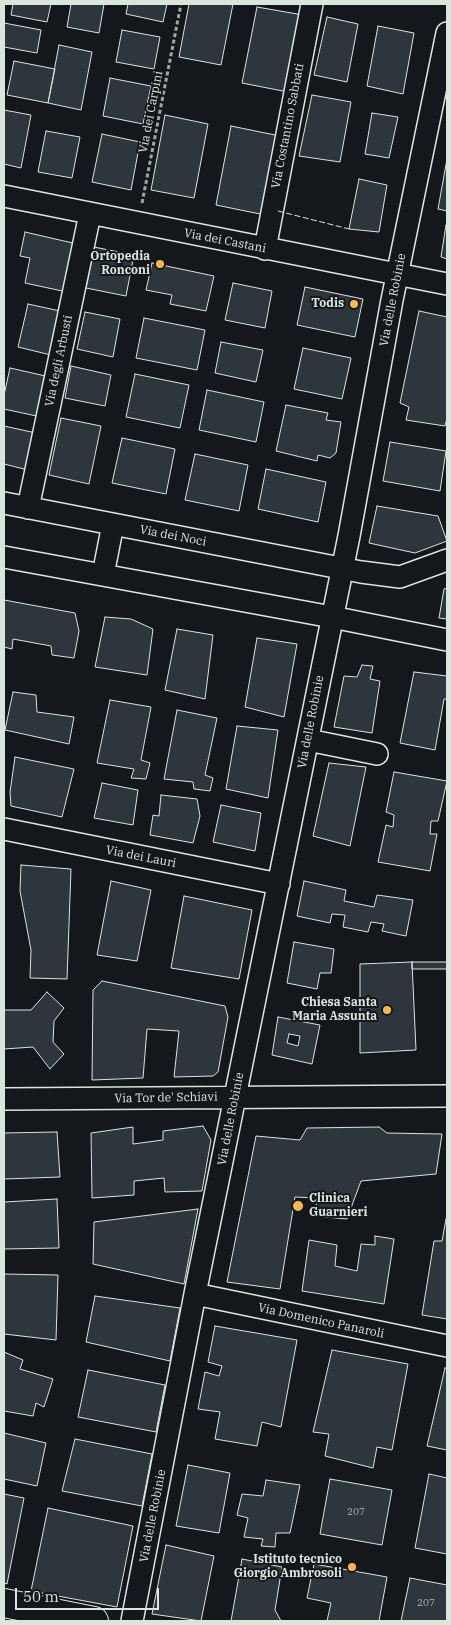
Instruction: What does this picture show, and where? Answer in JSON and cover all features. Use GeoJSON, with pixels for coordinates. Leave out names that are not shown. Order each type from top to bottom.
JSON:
{"type":"FeatureCollection","features":[{"type":"Feature","properties":{"kind":"main road"},"geometry":{"type":"LineString","coordinates":[[4,1603],[94,1621]]}},
{"type":"Feature","properties":{"kind":"street","name":"Via Costantino Sabbati"},"geometry":{"type":"LineString","coordinates":[[265,248],[312,4]]}},
{"type":"Feature","properties":{"kind":"street","name":"Via delle Robinie"},"geometry":{"type":"LineString","coordinates":[[132,1621],[195,1294],[308,740],[398,274],[447,33]]}},
{"type":"Feature","properties":{"kind":"street","name":"Via dei Castani"},"geometry":{"type":"LineString","coordinates":[[4,196],[447,284]]}},
{"type":"Feature","properties":{"kind":"street","name":"Via degli Arbusti"},"geometry":{"type":"LineString","coordinates":[[28,508],[90,214]]}},
{"type":"Feature","properties":{"kind":"street","name":"Via dei Noci"},"geometry":{"type":"LineString","coordinates":[[4,503],[342,568],[400,577],[447,560]]}},
{"type":"Feature","properties":{"kind":"street"},"geometry":{"type":"LineString","coordinates":[[104,575],[113,524]]}},
{"type":"Feature","properties":{"kind":"street"},"geometry":{"type":"LineString","coordinates":[[4,557],[447,640]]}},
{"type":"Feature","properties":{"kind":"street"},"geometry":{"type":"LineString","coordinates":[[308,740],[376,754]]}},
{"type":"Feature","properties":{"kind":"street","name":"Via dei Lauri"},"geometry":{"type":"LineString","coordinates":[[4,829],[279,884]]}},
{"type":"Feature","properties":{"kind":"street","name":"Via Tor de' Schiavi"},"geometry":{"type":"LineString","coordinates":[[4,1099],[447,1096]]}},
{"type":"Feature","properties":{"kind":"street","name":"Via Domenico Panaroli"},"geometry":{"type":"LineString","coordinates":[[195,1294],[447,1346]]}},
{"type":"Feature","properties":{"kind":"path","name":"Via dei Carpini"},"geometry":{"type":"LineString","coordinates":[[138,224],[180,4]]}},
{"type":"Feature","properties":{"kind":"building"},"geometry":{"type":"Polygon","coordinates":[[[13,4],[51,4],[47,22],[11,15],[13,4]]]}},
{"type":"Feature","properties":{"kind":"building"},"geometry":{"type":"Polygon","coordinates":[[[71,4],[104,4],[99,33],[67,27],[71,4]]]}},
{"type":"Feature","properties":{"kind":"building"},"geometry":{"type":"Polygon","coordinates":[[[128,4],[167,4],[163,22],[126,14],[128,4]]]}},
{"type":"Feature","properties":{"kind":"building"},"geometry":{"type":"Polygon","coordinates":[[[189,4],[233,4],[221,65],[179,57],[189,4]]]}},
{"type":"Feature","properties":{"kind":"building"},"geometry":{"type":"Polygon","coordinates":[[[257,7],[303,15],[288,92],[242,83],[257,7]]]}},
{"type":"Feature","properties":{"kind":"building"},"geometry":{"type":"Polygon","coordinates":[[[327,17],[358,24],[347,82],[314,75],[327,17]]]}},
{"type":"Feature","properties":{"kind":"building"},"geometry":{"type":"Polygon","coordinates":[[[4,23],[41,30],[37,53],[4,47],[4,23]]]}},
{"type":"Feature","properties":{"kind":"building"},"geometry":{"type":"Polygon","coordinates":[[[378,26],[414,33],[403,94],[367,86],[378,26]]]}},
{"type":"Feature","properties":{"kind":"building"},"geometry":{"type":"Polygon","coordinates":[[[122,30],[160,37],[154,69],[116,62],[122,30]]]}},
{"type":"Feature","properties":{"kind":"building"},"geometry":{"type":"Polygon","coordinates":[[[59,45],[92,52],[81,110],[48,103],[59,45]]]}},
{"type":"Feature","properties":{"kind":"building"},"geometry":{"type":"Polygon","coordinates":[[[14,61],[55,69],[48,103],[7,95],[14,61]]]}},
{"type":"Feature","properties":{"kind":"building"},"geometry":{"type":"Polygon","coordinates":[[[110,78],[151,86],[143,124],[103,116],[110,78]]]}},
{"type":"Feature","properties":{"kind":"building"},"geometry":{"type":"Polygon","coordinates":[[[312,95],[351,102],[340,162],[299,156],[312,95]]]}},
{"type":"Feature","properties":{"kind":"building"},"geometry":{"type":"Polygon","coordinates":[[[4,110],[31,115],[21,168],[4,164],[4,110]]]}},
{"type":"Feature","properties":{"kind":"building"},"geometry":{"type":"Polygon","coordinates":[[[372,113],[398,117],[389,158],[365,154],[372,113]]]}},
{"type":"Feature","properties":{"kind":"building"},"geometry":{"type":"Polygon","coordinates":[[[165,115],[208,124],[194,198],[151,190],[165,115]]]}},
{"type":"Feature","properties":{"kind":"building"},"geometry":{"type":"Polygon","coordinates":[[[231,126],[280,136],[265,215],[216,205],[231,126]]]}},
{"type":"Feature","properties":{"kind":"building"},"geometry":{"type":"Polygon","coordinates":[[[46,131],[80,137],[72,178],[38,172],[46,131]]]}},
{"type":"Feature","properties":{"kind":"building"},"geometry":{"type":"Polygon","coordinates":[[[102,134],[140,142],[131,190],[92,182],[102,134]]]}},
{"type":"Feature","properties":{"kind":"building"},"geometry":{"type":"Polygon","coordinates":[[[447,159],[447,211],[438,209],[447,159]]]}},
{"type":"Feature","properties":{"kind":"building"},"geometry":{"type":"Polygon","coordinates":[[[359,179],[387,185],[379,232],[349,229],[359,179]]]}},
{"type":"Feature","properties":{"kind":"building"},"geometry":{"type":"Polygon","coordinates":[[[447,225],[447,259],[441,257],[447,225]]]}},
{"type":"Feature","properties":{"kind":"building"},"geometry":{"type":"Polygon","coordinates":[[[25,232],[77,244],[67,292],[25,283],[30,258],[20,256],[25,232]]]}},
{"type":"Feature","properties":{"kind":"building"},"geometry":{"type":"Polygon","coordinates":[[[94,247],[134,255],[126,296],[86,288],[94,247]]]}},
{"type":"Feature","properties":{"kind":"building"},"geometry":{"type":"Polygon","coordinates":[[[152,263],[214,276],[206,311],[170,304],[172,295],[146,290],[152,263]]]}},
{"type":"Feature","properties":{"kind":"building"},"geometry":{"type":"Polygon","coordinates":[[[233,283],[272,291],[265,328],[225,320],[233,283]]]}},
{"type":"Feature","properties":{"kind":"building"},"geometry":{"type":"Polygon","coordinates":[[[305,287],[363,299],[355,337],[297,325],[305,287]]]}},
{"type":"Feature","properties":{"kind":"building"},"geometry":{"type":"Polygon","coordinates":[[[28,304],[60,311],[51,355],[18,347],[28,304]]]}},
{"type":"Feature","properties":{"kind":"building"},"geometry":{"type":"Polygon","coordinates":[[[419,311],[447,317],[447,418],[445,426],[406,420],[409,407],[400,403],[419,311]]]}},
{"type":"Feature","properties":{"kind":"building"},"geometry":{"type":"Polygon","coordinates":[[[85,312],[120,319],[113,357],[77,349],[85,312]]]}},
{"type":"Feature","properties":{"kind":"building"},"geometry":{"type":"Polygon","coordinates":[[[144,318],[205,330],[197,370],[136,358],[144,318]]]}},
{"type":"Feature","properties":{"kind":"building"},"geometry":{"type":"Polygon","coordinates":[[[221,342],[263,350],[256,382],[215,373],[221,342]]]}},
{"type":"Feature","properties":{"kind":"building"},"geometry":{"type":"Polygon","coordinates":[[[303,348],[351,358],[342,399],[294,389],[303,348]]]}},
{"type":"Feature","properties":{"kind":"building"},"geometry":{"type":"Polygon","coordinates":[[[71,366],[111,375],[105,406],[65,398],[71,366]]]}},
{"type":"Feature","properties":{"kind":"building"},"geometry":{"type":"Polygon","coordinates":[[[10,368],[50,377],[41,417],[4,409],[4,395],[10,368]]]}},
{"type":"Feature","properties":{"kind":"building"},"geometry":{"type":"Polygon","coordinates":[[[135,374],[189,385],[180,428],[126,417],[135,374]]]}},
{"type":"Feature","properties":{"kind":"building"},"geometry":{"type":"Polygon","coordinates":[[[207,390],[264,402],[256,442],[199,430],[207,390]]]}},
{"type":"Feature","properties":{"kind":"building"},"geometry":{"type":"Polygon","coordinates":[[[286,405],[328,413],[326,420],[341,422],[336,453],[330,458],[318,455],[317,461],[276,451],[286,405]]]}},
{"type":"Feature","properties":{"kind":"building"},"geometry":{"type":"Polygon","coordinates":[[[61,418],[101,426],[89,484],[49,475],[61,418]]]}},
{"type":"Feature","properties":{"kind":"building"},"geometry":{"type":"Polygon","coordinates":[[[4,426],[36,433],[28,470],[4,464],[4,426]]]}},
{"type":"Feature","properties":{"kind":"building"},"geometry":{"type":"Polygon","coordinates":[[[122,438],[175,449],[166,494],[112,483],[122,438]]]}},
{"type":"Feature","properties":{"kind":"building"},"geometry":{"type":"Polygon","coordinates":[[[390,442],[446,451],[440,491],[383,481],[390,442]]]}},
{"type":"Feature","properties":{"kind":"building"},"geometry":{"type":"Polygon","coordinates":[[[195,454],[248,465],[239,511],[185,500],[195,454]]]}},
{"type":"Feature","properties":{"kind":"building"},"geometry":{"type":"Polygon","coordinates":[[[266,469],[326,482],[318,522],[258,509],[266,469]]]}},
{"type":"Feature","properties":{"kind":"building"},"geometry":{"type":"Polygon","coordinates":[[[377,506],[438,516],[447,541],[415,553],[369,543],[377,506]]]}},
{"type":"Feature","properties":{"kind":"building"},"geometry":{"type":"Polygon","coordinates":[[[447,588],[447,619],[439,618],[444,589],[447,588]]]}},
{"type":"Feature","properties":{"kind":"building"},"geometry":{"type":"Polygon","coordinates":[[[4,600],[75,613],[79,631],[74,658],[52,655],[51,646],[13,639],[12,649],[4,647],[4,600]]]}},
{"type":"Feature","properties":{"kind":"building"},"geometry":{"type":"Polygon","coordinates":[[[105,617],[131,619],[153,629],[147,675],[95,667],[105,617]]]}},
{"type":"Feature","properties":{"kind":"building"},"geometry":{"type":"Polygon","coordinates":[[[177,629],[213,635],[205,699],[165,690],[177,629]]]}},
{"type":"Feature","properties":{"kind":"building"},"geometry":{"type":"Polygon","coordinates":[[[257,638],[297,644],[284,717],[245,707],[257,638]]]}},
{"type":"Feature","properties":{"kind":"building"},"geometry":{"type":"Polygon","coordinates":[[[362,665],[373,666],[370,679],[380,681],[372,733],[334,727],[344,676],[357,677],[362,665]]]}},
{"type":"Feature","properties":{"kind":"building"},"geometry":{"type":"Polygon","coordinates":[[[414,672],[447,676],[447,699],[444,699],[435,750],[400,743],[414,672]]]}},
{"type":"Feature","properties":{"kind":"building"},"geometry":{"type":"Polygon","coordinates":[[[13,692],[36,695],[37,712],[74,717],[69,744],[5,730],[13,692]]]}},
{"type":"Feature","properties":{"kind":"building"},"geometry":{"type":"Polygon","coordinates":[[[110,700],[151,707],[141,760],[150,763],[146,779],[131,778],[134,769],[97,763],[110,700]]]}},
{"type":"Feature","properties":{"kind":"building"},"geometry":{"type":"Polygon","coordinates":[[[177,710],[217,718],[205,775],[213,778],[210,791],[194,789],[193,782],[164,779],[177,710]]]}},
{"type":"Feature","properties":{"kind":"building"},"geometry":{"type":"Polygon","coordinates":[[[237,726],[278,730],[268,798],[226,789],[237,726]]]}},
{"type":"Feature","properties":{"kind":"building"},"geometry":{"type":"Polygon","coordinates":[[[15,757],[74,769],[62,817],[11,806],[10,792],[15,757]]]}},
{"type":"Feature","properties":{"kind":"building"},"geometry":{"type":"Polygon","coordinates":[[[329,763],[366,767],[350,846],[313,836],[329,763]]]}},
{"type":"Feature","properties":{"kind":"building"},"geometry":{"type":"Polygon","coordinates":[[[394,772],[447,781],[438,821],[431,821],[430,834],[437,834],[430,871],[378,862],[386,825],[393,827],[394,815],[386,812],[394,772]]]}},
{"type":"Feature","properties":{"kind":"building"},"geometry":{"type":"Polygon","coordinates":[[[102,783],[138,790],[133,825],[94,818],[102,783]]]}},
{"type":"Feature","properties":{"kind":"building"},"geometry":{"type":"Polygon","coordinates":[[[161,795],[197,799],[200,816],[193,843],[150,835],[153,815],[159,816],[161,795]]]}},
{"type":"Feature","properties":{"kind":"building"},"geometry":{"type":"Polygon","coordinates":[[[221,805],[261,813],[255,851],[213,842],[221,805]]]}},
{"type":"Feature","properties":{"kind":"building"},"geometry":{"type":"Polygon","coordinates":[[[21,865],[71,869],[67,979],[30,978],[31,950],[20,891],[21,865]]]}},
{"type":"Feature","properties":{"kind":"building"},"geometry":{"type":"Polygon","coordinates":[[[111,881],[151,890],[137,961],[97,955],[111,881]]]}},
{"type":"Feature","properties":{"kind":"building"},"geometry":{"type":"Polygon","coordinates":[[[304,881],[346,890],[344,901],[374,907],[377,895],[413,900],[406,936],[382,931],[384,924],[371,922],[368,932],[343,927],[345,915],[332,914],[330,923],[297,916],[304,881]]]}},
{"type":"Feature","properties":{"kind":"building"},"geometry":{"type":"Polygon","coordinates":[[[184,896],[252,910],[239,979],[171,968],[184,896]]]}},
{"type":"Feature","properties":{"kind":"building"},"geometry":{"type":"Polygon","coordinates":[[[294,942],[334,949],[331,973],[320,973],[317,989],[287,983],[294,942]]]}},
{"type":"Feature","properties":{"kind":"building","name":"Chiesa Santa Maria Assunta"},"geometry":{"type":"Polygon","coordinates":[[[412,962],[416,1050],[360,1053],[360,964],[412,962]]]}},
{"type":"Feature","properties":{"kind":"building"},"geometry":{"type":"Polygon","coordinates":[[[412,962],[447,962],[447,969],[412,969],[412,962]]]}},
{"type":"Feature","properties":{"kind":"building"},"geometry":{"type":"Polygon","coordinates":[[[102,981],[225,1006],[228,1017],[218,1072],[213,1076],[174,1077],[179,1031],[147,1029],[143,1078],[92,1080],[93,990],[102,981]]]}},
{"type":"Feature","properties":{"kind":"building"},"geometry":{"type":"Polygon","coordinates":[[[47,992],[64,1008],[54,1021],[53,1042],[64,1054],[50,1069],[33,1047],[4,1049],[4,1010],[31,1010],[47,992]]]}},
{"type":"Feature","properties":{"kind":"building"},"geometry":{"type":"Polygon","coordinates":[[[278,1017],[320,1025],[312,1064],[272,1055],[278,1017]],[[289,1034],[287,1043],[298,1046],[300,1036],[289,1034]]]}},
{"type":"Feature","properties":{"kind":"building"},"geometry":{"type":"Polygon","coordinates":[[[203,1126],[211,1140],[202,1191],[165,1192],[164,1178],[134,1181],[134,1195],[92,1198],[91,1133],[133,1127],[133,1144],[163,1140],[163,1131],[203,1126]]]}},
{"type":"Feature","properties":{"kind":"building","name":"Clinica Guarnieri"},"geometry":{"type":"Polygon","coordinates":[[[379,1127],[387,1133],[442,1134],[436,1174],[361,1181],[347,1219],[315,1216],[317,1198],[295,1197],[280,1289],[227,1282],[256,1136],[300,1140],[307,1128],[379,1127]]]}},
{"type":"Feature","properties":{"kind":"building"},"geometry":{"type":"Polygon","coordinates":[[[57,1132],[60,1177],[4,1179],[4,1133],[57,1132]]]}},
{"type":"Feature","properties":{"kind":"building"},"geometry":{"type":"Polygon","coordinates":[[[57,1199],[59,1248],[4,1249],[4,1202],[57,1199]]]}},
{"type":"Feature","properties":{"kind":"building"},"geometry":{"type":"Polygon","coordinates":[[[198,1209],[184,1284],[93,1264],[94,1222],[198,1209]]]}},
{"type":"Feature","properties":{"kind":"building"},"geometry":{"type":"Polygon","coordinates":[[[446,1219],[447,1319],[422,1315],[434,1241],[442,1241],[446,1219]]]}},
{"type":"Feature","properties":{"kind":"building"},"geometry":{"type":"Polygon","coordinates":[[[375,1236],[394,1239],[384,1304],[302,1291],[309,1240],[337,1245],[335,1266],[357,1271],[361,1244],[375,1245],[375,1236]]]}},
{"type":"Feature","properties":{"kind":"building"},"geometry":{"type":"Polygon","coordinates":[[[4,1274],[58,1275],[56,1340],[4,1334],[4,1274]]]}},
{"type":"Feature","properties":{"kind":"building"},"geometry":{"type":"Polygon","coordinates":[[[95,1296],[180,1308],[170,1361],[86,1342],[95,1296]]]}},
{"type":"Feature","properties":{"kind":"building"},"geometry":{"type":"Polygon","coordinates":[[[215,1326],[297,1340],[281,1427],[262,1422],[257,1446],[215,1439],[220,1412],[198,1409],[205,1372],[219,1376],[222,1366],[208,1362],[215,1326]]]}},
{"type":"Feature","properties":{"kind":"building"},"geometry":{"type":"Polygon","coordinates":[[[332,1350],[408,1364],[392,1450],[377,1447],[373,1468],[325,1456],[329,1434],[313,1432],[332,1350]]]}},
{"type":"Feature","properties":{"kind":"building"},"geometry":{"type":"Polygon","coordinates":[[[4,1352],[23,1360],[20,1369],[53,1379],[44,1407],[36,1403],[33,1416],[4,1411],[4,1352]]]}},
{"type":"Feature","properties":{"kind":"building"},"geometry":{"type":"Polygon","coordinates":[[[445,1368],[447,1368],[447,1450],[427,1446],[445,1368]]]}},
{"type":"Feature","properties":{"kind":"building"},"geometry":{"type":"Polygon","coordinates":[[[88,1370],[165,1385],[156,1432],[78,1417],[88,1370]]]}},
{"type":"Feature","properties":{"kind":"building"},"geometry":{"type":"Polygon","coordinates":[[[4,1433],[46,1443],[37,1486],[4,1479],[4,1433]]]}},
{"type":"Feature","properties":{"kind":"building"},"geometry":{"type":"Polygon","coordinates":[[[75,1439],[152,1454],[142,1506],[62,1491],[75,1439]]]}},
{"type":"Feature","properties":{"kind":"building"},"geometry":{"type":"Polygon","coordinates":[[[188,1465],[230,1473],[219,1533],[176,1526],[188,1465]]]}},
{"type":"Feature","properties":{"kind":"building"},"geometry":{"type":"Polygon","coordinates":[[[429,1474],[447,1478],[447,1554],[415,1548],[429,1474]]]}},
{"type":"Feature","properties":{"kind":"building"},"geometry":{"type":"Polygon","coordinates":[[[330,1479],[392,1490],[382,1545],[320,1534],[330,1479]]]}},
{"type":"Feature","properties":{"kind":"building"},"geometry":{"type":"Polygon","coordinates":[[[266,1480],[300,1485],[290,1533],[276,1533],[275,1547],[261,1546],[263,1539],[244,1537],[248,1518],[237,1515],[242,1494],[263,1496],[266,1480]]]}},
{"type":"Feature","properties":{"kind":"building"},"geometry":{"type":"Polygon","coordinates":[[[4,1494],[24,1498],[7,1584],[4,1583],[4,1494]]]}},
{"type":"Feature","properties":{"kind":"building"},"geometry":{"type":"Polygon","coordinates":[[[48,1508],[133,1526],[117,1607],[31,1591],[48,1508]]]}},
{"type":"Feature","properties":{"kind":"building"},"geometry":{"type":"Polygon","coordinates":[[[166,1545],[214,1556],[201,1621],[152,1614],[166,1545]]]}},
{"type":"Feature","properties":{"kind":"building"},"geometry":{"type":"Polygon","coordinates":[[[242,1559],[282,1567],[275,1610],[281,1621],[231,1621],[242,1559]]]}},
{"type":"Feature","properties":{"kind":"building"},"geometry":{"type":"Polygon","coordinates":[[[314,1564],[387,1577],[379,1621],[327,1621],[331,1603],[307,1598],[314,1564]]]}},
{"type":"Feature","properties":{"kind":"building"},"geometry":{"type":"Polygon","coordinates":[[[410,1578],[447,1585],[447,1621],[401,1621],[410,1578]]]}},
{"type":"Feature","properties":{"kind":"fence"},"geometry":{"type":"LineString","coordinates":[[278,211],[349,229]]}},
{"type":"Feature","properties":{"kind":"place","name":"Ortopedia Ronconi"},"geometry":{"type":"Point","coordinates":[160,264]}},
{"type":"Feature","properties":{"kind":"place","name":"Todis"},"geometry":{"type":"Point","coordinates":[354,304]}},
{"type":"Feature","properties":{"kind":"place","name":"Chiesa Santa Maria Assunta"},"geometry":{"type":"Point","coordinates":[387,1010]}},
{"type":"Feature","properties":{"kind":"place","name":"Clinica Guarnieri"},"geometry":{"type":"Point","coordinates":[298,1206]}},
{"type":"Feature","properties":{"kind":"place","name":"Istituto tecnico Giorgio Ambrosoli"},"geometry":{"type":"Point","coordinates":[352,1567]}}]}
